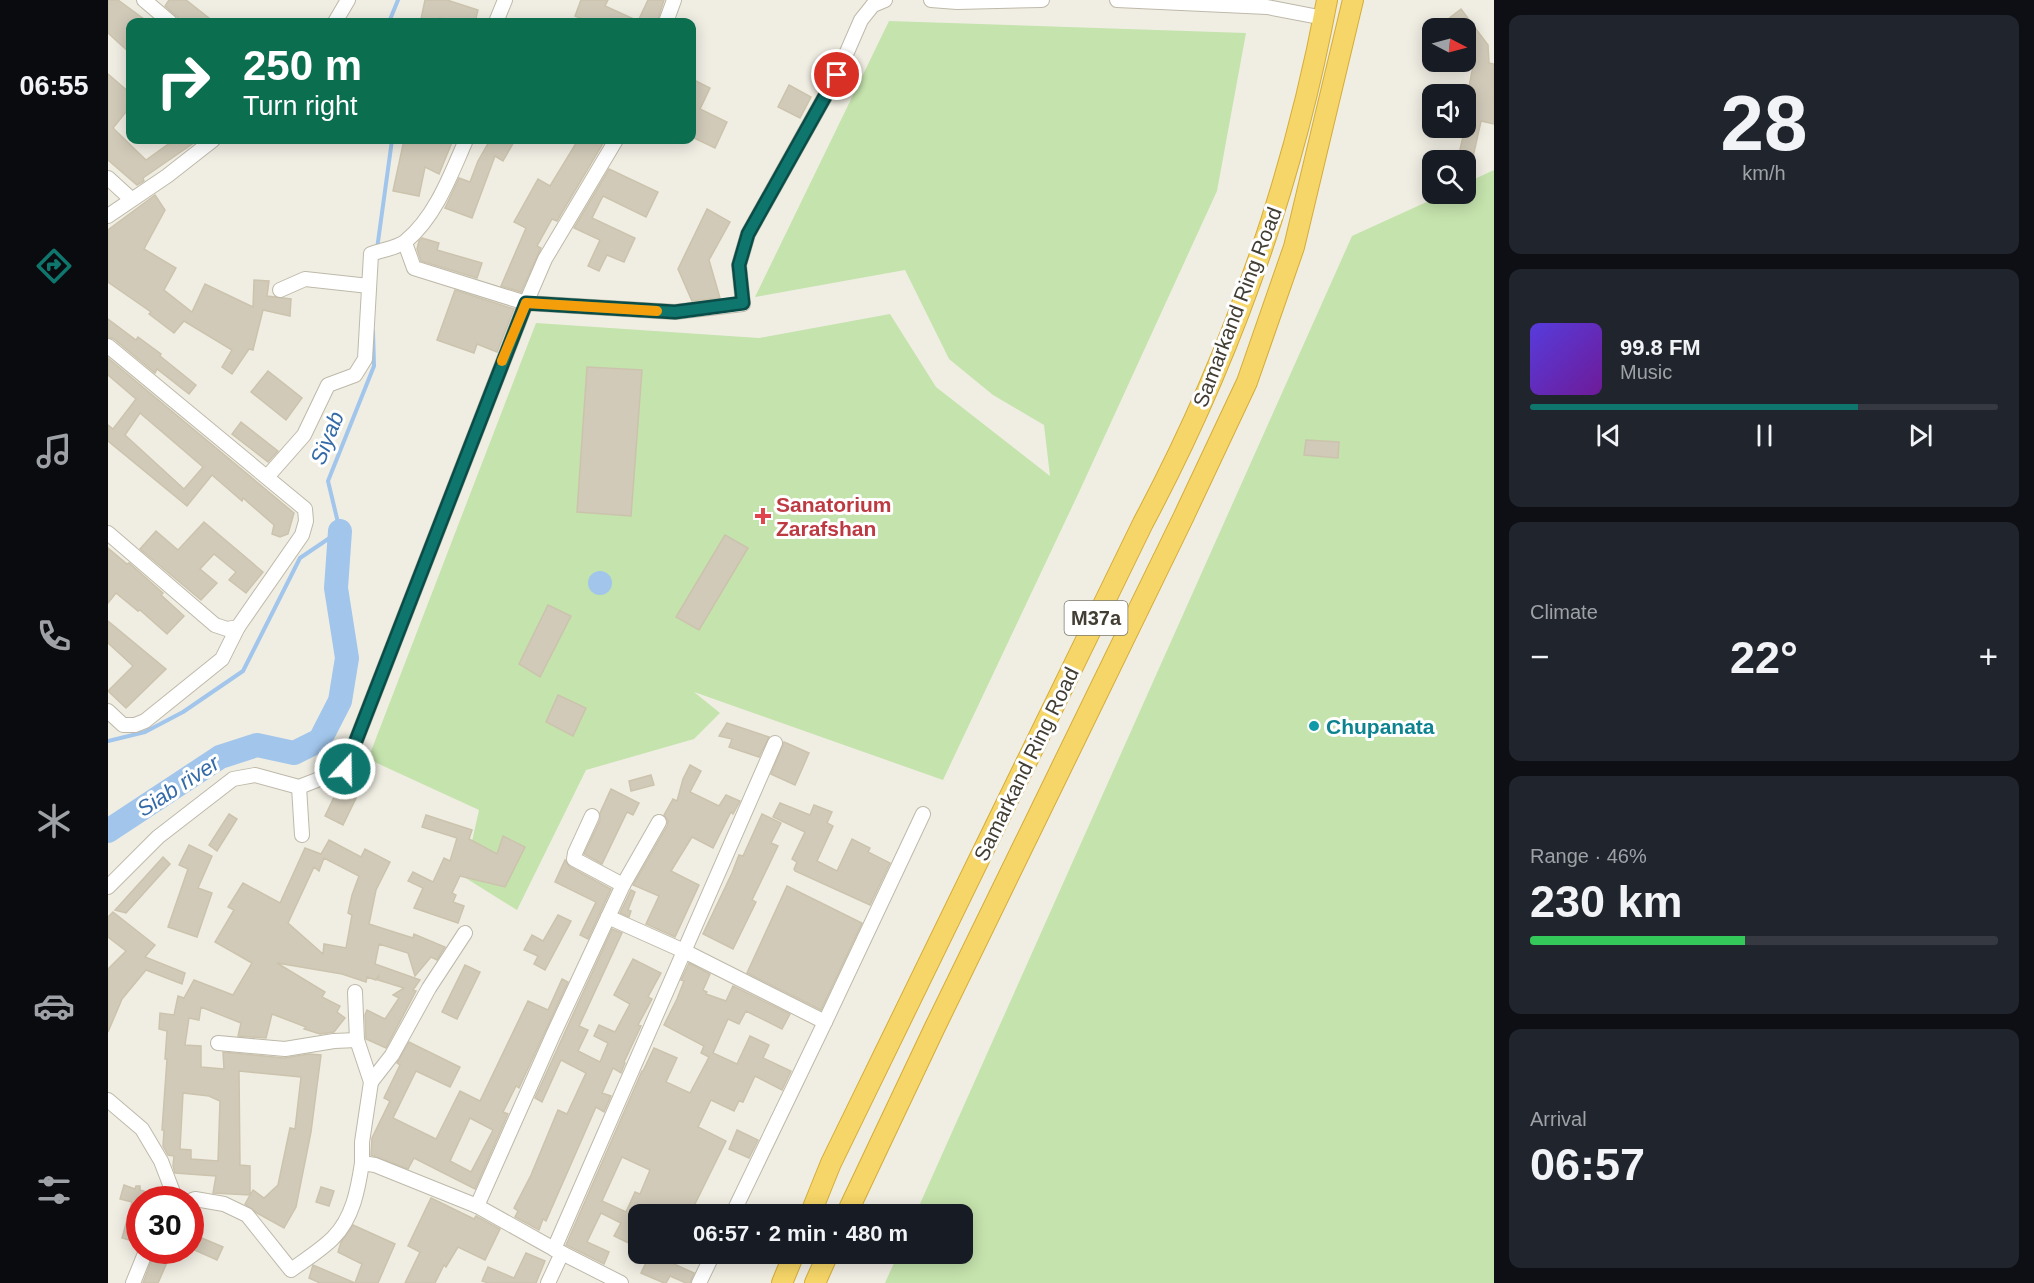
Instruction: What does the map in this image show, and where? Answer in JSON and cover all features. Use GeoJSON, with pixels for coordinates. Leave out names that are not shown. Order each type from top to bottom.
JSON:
{"type":"FeatureCollection","features":[{"type":"Feature","properties":{"kind":"highway","name":"Samarkand Ring Road"},"geometry":{"type":"LineString","coordinates":[[851,1204],[1247,382],[1294,247],[1353,0]]}},
{"type":"Feature","properties":{"kind":"highway","name":"Samarkand Ring Road"},"geometry":{"type":"LineString","coordinates":[[814,1204],[831,1162],[1172,468],[1226,346],[1287,172],[1304,110],[1325,9]]}},
{"type":"Feature","properties":{"kind":"highway"},"geometry":{"type":"LineString","coordinates":[[1143,523],[1141,538],[1149,547],[1160,549],[1170,542]]}},
{"type":"Feature","properties":{"kind":"highway"},"geometry":{"type":"LineString","coordinates":[[831,1162],[843,1152],[857,1153],[865,1163],[863,1180]]}},
{"type":"Feature","properties":{"kind":"highway"},"geometry":{"type":"LineString","coordinates":[[782,1283],[790,1264]]}},
{"type":"Feature","properties":{"kind":"highway"},"geometry":{"type":"LineString","coordinates":[[815,1283],[824,1264]]}},
{"type":"Feature","properties":{"kind":"street"},"geometry":{"type":"LineString","coordinates":[[144,0],[165,18]]}},
{"type":"Feature","properties":{"kind":"street"},"geometry":{"type":"LineString","coordinates":[[337,18],[348,0]]}},
{"type":"Feature","properties":{"kind":"street"},"geometry":{"type":"LineString","coordinates":[[497,18],[504,0]]}},
{"type":"Feature","properties":{"kind":"street"},"geometry":{"type":"LineString","coordinates":[[667,18],[674,0]]}},
{"type":"Feature","properties":{"kind":"street"},"geometry":{"type":"LineString","coordinates":[[405,243],[414,268],[526,303],[675,312],[743,303],[739,265],[748,234],[837,75],[861,20],[873,5],[885,0]]}},
{"type":"Feature","properties":{"kind":"street"},"geometry":{"type":"LineString","coordinates":[[931,0],[1042,0]]}},
{"type":"Feature","properties":{"kind":"street"},"geometry":{"type":"LineString","coordinates":[[1117,0],[1325,9]]}},
{"type":"Feature","properties":{"kind":"street"},"geometry":{"type":"LineString","coordinates":[[108,216],[167,176],[208,144]]}},
{"type":"Feature","properties":{"kind":"street"},"geometry":{"type":"LineString","coordinates":[[267,477],[304,435],[328,385],[356,375],[364,359],[371,254],[405,243],[425,221],[448,181],[464,144]]}},
{"type":"Feature","properties":{"kind":"street"},"geometry":{"type":"LineString","coordinates":[[108,888],[158,837],[233,779],[255,775],[299,787],[345,769],[526,303],[545,259],[614,144]]}},
{"type":"Feature","properties":{"kind":"street"},"geometry":{"type":"LineString","coordinates":[[108,178],[131,199]]}},
{"type":"Feature","properties":{"kind":"street"},"geometry":{"type":"LineString","coordinates":[[280,290],[305,279],[369,286]]}},
{"type":"Feature","properties":{"kind":"street"},"geometry":{"type":"LineString","coordinates":[[108,346],[305,509],[306,521],[302,535],[238,627],[222,659],[145,722],[123,725],[108,711]]}},
{"type":"Feature","properties":{"kind":"street"},"geometry":{"type":"LineString","coordinates":[[108,533],[215,625],[227,629],[238,627]]}},
{"type":"Feature","properties":{"kind":"street"},"geometry":{"type":"LineString","coordinates":[[548,1283],[557,1251],[775,743]]}},
{"type":"Feature","properties":{"kind":"street"},"geometry":{"type":"LineString","coordinates":[[299,787],[302,835]]}},
{"type":"Feature","properties":{"kind":"street"},"geometry":{"type":"LineString","coordinates":[[737,1204],[923,814]]}},
{"type":"Feature","properties":{"kind":"street"},"geometry":{"type":"LineString","coordinates":[[592,816],[574,859],[623,885]]}},
{"type":"Feature","properties":{"kind":"street"},"geometry":{"type":"LineString","coordinates":[[477,1206],[623,885],[659,822]]}},
{"type":"Feature","properties":{"kind":"street"},"geometry":{"type":"LineString","coordinates":[[608,917],[684,951],[825,1022]]}},
{"type":"Feature","properties":{"kind":"street"},"geometry":{"type":"LineString","coordinates":[[371,1082],[392,1055],[429,988],[465,933]]}},
{"type":"Feature","properties":{"kind":"street"},"geometry":{"type":"LineString","coordinates":[[204,1201],[224,1204],[247,1215],[294,1277],[333,1238],[345,1222],[357,1193],[371,1082],[357,1040],[355,992]]}},
{"type":"Feature","properties":{"kind":"street"},"geometry":{"type":"LineString","coordinates":[[218,1043],[285,1049],[334,1041],[357,1040]]}},
{"type":"Feature","properties":{"kind":"street"},"geometry":{"type":"LineString","coordinates":[[108,1100],[142,1129],[161,1161],[171,1186]]}},
{"type":"Feature","properties":{"kind":"street"},"geometry":{"type":"LineString","coordinates":[[362,1163],[375,1165],[477,1206],[557,1251],[621,1283]]}},
{"type":"Feature","properties":{"kind":"street"},"geometry":{"type":"LineString","coordinates":[[134,1283],[141,1264]]}},
{"type":"Feature","properties":{"kind":"street"},"geometry":{"type":"LineString","coordinates":[[699,1283],[708,1264]]}},
{"type":"Feature","properties":{"kind":"green space","name":"Sanatorium Zarafshan"},"geometry":{"type":"Polygon","coordinates":[[[889,21],[1246,33],[1217,191],[1080,490],[943,780],[694,692],[720,713],[694,739],[586,770],[517,910],[464,877],[479,810],[368,759],[536,323],[759,338],[890,314],[936,387],[1050,476],[1044,425],[993,395],[949,359],[905,270],[755,297],[889,21]]]}},
{"type":"Feature","properties":{"kind":"green space","name":"Chupanata"},"geometry":{"type":"Polygon","coordinates":[[[1494,170],[1494,1283],[885,1283],[894,1264],[973,1264],[973,1204],[920,1204],[1352,236],[1422,204],[1476,204],[1476,178],[1494,170]]]}},
{"type":"Feature","properties":{"kind":"water"},"geometry":{"type":"Polygon","coordinates":[[[600,571],[608,575],[612,583],[608,591],[600,595],[592,591],[588,583],[592,575],[600,571]]]}},
{"type":"Feature","properties":{"kind":"building"},"geometry":{"type":"Polygon","coordinates":[[[108,0],[118,0],[143,18],[126,18],[126,49],[108,33],[108,0]]]}},
{"type":"Feature","properties":{"kind":"building"},"geometry":{"type":"Polygon","coordinates":[[[169,0],[186,0],[209,18],[178,18],[165,6],[169,0]]]}},
{"type":"Feature","properties":{"kind":"building"},"geometry":{"type":"Polygon","coordinates":[[[425,0],[447,0],[478,10],[476,18],[421,18],[425,0]]]}},
{"type":"Feature","properties":{"kind":"building"},"geometry":{"type":"Polygon","coordinates":[[[581,0],[608,0],[605,6],[631,18],[580,18],[575,16],[581,0]]]}},
{"type":"Feature","properties":{"kind":"building"},"geometry":{"type":"Polygon","coordinates":[[[648,0],[664,0],[658,18],[639,18],[648,0]]]}},
{"type":"Feature","properties":{"kind":"building"},"geometry":{"type":"Polygon","coordinates":[[[1461,9],[1468,18],[1450,18],[1461,9]]]}},
{"type":"Feature","properties":{"kind":"building"},"geometry":{"type":"Polygon","coordinates":[[[1476,29],[1488,45],[1489,63],[1494,64],[1494,124],[1481,121],[1475,150],[1460,150],[1463,138],[1476,138],[1476,84],[1470,84],[1472,72],[1476,72],[1476,29]]]}},
{"type":"Feature","properties":{"kind":"building"},"geometry":{"type":"Polygon","coordinates":[[[108,74],[126,90],[126,112],[113,128],[126,141],[126,144],[130,144],[146,160],[168,144],[192,144],[143,178],[144,181],[137,185],[108,160],[108,74]]]}},
{"type":"Feature","properties":{"kind":"building"},"geometry":{"type":"Polygon","coordinates":[[[696,81],[710,88],[700,109],[727,122],[715,148],[696,139],[696,81]]]}},
{"type":"Feature","properties":{"kind":"building"},"geometry":{"type":"Polygon","coordinates":[[[789,85],[811,97],[800,118],[778,107],[789,85]]]}},
{"type":"Feature","properties":{"kind":"building"},"geometry":{"type":"Polygon","coordinates":[[[403,144],[451,144],[439,174],[425,167],[419,196],[393,191],[403,144]]]}},
{"type":"Feature","properties":{"kind":"building"},"geometry":{"type":"Polygon","coordinates":[[[488,144],[513,144],[503,161],[495,156],[472,218],[445,208],[459,178],[470,182],[488,144]]]}},
{"type":"Feature","properties":{"kind":"building"},"geometry":{"type":"Polygon","coordinates":[[[576,144],[603,144],[557,221],[552,219],[537,246],[541,248],[521,292],[501,286],[526,228],[514,222],[538,179],[550,186],[576,144]]]}},
{"type":"Feature","properties":{"kind":"building"},"geometry":{"type":"Polygon","coordinates":[[[609,169],[658,192],[646,217],[603,196],[592,218],[635,238],[624,262],[607,255],[599,271],[588,266],[600,240],[574,228],[609,169]]]}},
{"type":"Feature","properties":{"kind":"building"},"geometry":{"type":"Polygon","coordinates":[[[155,195],[165,210],[144,249],[176,268],[164,290],[192,312],[205,284],[253,307],[254,280],[269,281],[267,296],[291,299],[290,316],[263,310],[253,350],[249,349],[232,374],[222,367],[232,350],[184,321],[174,333],[149,314],[151,312],[108,282],[108,230],[155,195]]]}},
{"type":"Feature","properties":{"kind":"building"},"geometry":{"type":"Polygon","coordinates":[[[707,209],[730,222],[709,260],[720,298],[692,301],[678,269],[707,209]]]}},
{"type":"Feature","properties":{"kind":"building"},"geometry":{"type":"Polygon","coordinates":[[[422,238],[439,243],[437,250],[482,263],[477,278],[421,261],[417,249],[422,238]]]}},
{"type":"Feature","properties":{"kind":"building"},"geometry":{"type":"Polygon","coordinates":[[[455,290],[514,309],[497,352],[477,344],[474,353],[437,340],[455,290]]]}},
{"type":"Feature","properties":{"kind":"building"},"geometry":{"type":"Polygon","coordinates":[[[108,319],[136,340],[138,337],[161,354],[160,356],[196,385],[189,394],[157,369],[155,373],[114,339],[108,337],[108,319]]]}},
{"type":"Feature","properties":{"kind":"building"},"geometry":{"type":"Polygon","coordinates":[[[108,358],[294,513],[288,534],[280,537],[272,534],[274,525],[212,475],[187,506],[108,441],[108,425],[113,429],[136,399],[108,375],[108,358]],[[140,413],[125,435],[184,489],[203,467],[140,413]]]}},
{"type":"Feature","properties":{"kind":"building"},"geometry":{"type":"Polygon","coordinates":[[[587,367],[642,370],[631,516],[577,512],[587,367]]]}},
{"type":"Feature","properties":{"kind":"building"},"geometry":{"type":"Polygon","coordinates":[[[268,371],[302,398],[286,420],[251,392],[268,371]]]}},
{"type":"Feature","properties":{"kind":"building"},"geometry":{"type":"Polygon","coordinates":[[[241,422],[278,451],[268,462],[232,434],[241,422]]]}},
{"type":"Feature","properties":{"kind":"building"},"geometry":{"type":"Polygon","coordinates":[[[1306,440],[1339,442],[1338,458],[1304,455],[1306,440]]]}},
{"type":"Feature","properties":{"kind":"building"},"geometry":{"type":"Polygon","coordinates":[[[204,522],[263,572],[246,593],[229,580],[236,572],[214,554],[200,569],[217,583],[201,600],[140,549],[156,531],[178,550],[204,522]]]}},
{"type":"Feature","properties":{"kind":"building"},"geometry":{"type":"Polygon","coordinates":[[[725,535],[748,548],[699,630],[676,617],[725,535]]]}},
{"type":"Feature","properties":{"kind":"building"},"geometry":{"type":"Polygon","coordinates":[[[108,548],[163,593],[161,595],[184,616],[167,634],[116,593],[108,603],[108,548]]]}},
{"type":"Feature","properties":{"kind":"building"},"geometry":{"type":"Polygon","coordinates":[[[548,605],[571,616],[540,677],[519,664],[548,605]]]}},
{"type":"Feature","properties":{"kind":"building"},"geometry":{"type":"Polygon","coordinates":[[[108,621],[166,669],[126,708],[108,691],[133,666],[108,643],[108,621]]]}},
{"type":"Feature","properties":{"kind":"building"},"geometry":{"type":"Polygon","coordinates":[[[558,695],[586,708],[573,736],[546,722],[558,695]]]}},
{"type":"Feature","properties":{"kind":"building"},"geometry":{"type":"Polygon","coordinates":[[[727,723],[769,737],[759,757],[729,747],[732,739],[719,736],[727,723]]]}},
{"type":"Feature","properties":{"kind":"building"},"geometry":{"type":"Polygon","coordinates":[[[784,742],[809,753],[795,785],[771,774],[784,742]]]}},
{"type":"Feature","properties":{"kind":"building"},"geometry":{"type":"Polygon","coordinates":[[[690,765],[701,771],[690,792],[719,806],[726,795],[740,801],[733,814],[731,812],[713,848],[692,837],[671,871],[699,885],[675,937],[646,924],[659,896],[633,885],[667,826],[668,821],[664,815],[673,799],[677,801],[683,779],[690,765]]]}},
{"type":"Feature","properties":{"kind":"building"},"geometry":{"type":"Polygon","coordinates":[[[651,775],[654,785],[631,791],[629,781],[651,775]]]}},
{"type":"Feature","properties":{"kind":"building"},"geometry":{"type":"Polygon","coordinates":[[[340,785],[358,794],[343,825],[325,816],[340,785]]]}},
{"type":"Feature","properties":{"kind":"building"},"geometry":{"type":"Polygon","coordinates":[[[611,789],[639,803],[633,815],[627,812],[602,864],[584,854],[611,789]]]}},
{"type":"Feature","properties":{"kind":"building"},"geometry":{"type":"Polygon","coordinates":[[[780,803],[810,815],[814,805],[832,812],[827,823],[833,826],[817,861],[837,871],[852,839],[870,848],[868,852],[890,863],[870,905],[795,871],[797,862],[792,859],[805,832],[773,817],[780,803]]]}},
{"type":"Feature","properties":{"kind":"building"},"geometry":{"type":"Polygon","coordinates":[[[229,814],[237,819],[217,851],[209,845],[229,814]]]}},
{"type":"Feature","properties":{"kind":"building"},"geometry":{"type":"Polygon","coordinates":[[[762,814],[781,823],[771,843],[778,846],[752,900],[756,902],[733,949],[703,934],[739,855],[743,856],[762,814]]]}},
{"type":"Feature","properties":{"kind":"building"},"geometry":{"type":"Polygon","coordinates":[[[426,815],[472,830],[469,839],[497,854],[503,836],[525,847],[505,887],[460,876],[452,893],[456,895],[453,902],[464,906],[458,923],[414,908],[423,888],[408,881],[413,872],[433,882],[444,858],[450,861],[457,838],[422,827],[426,815]]]}},
{"type":"Feature","properties":{"kind":"building"},"geometry":{"type":"Polygon","coordinates":[[[329,840],[361,857],[365,849],[390,862],[376,890],[369,924],[413,938],[414,934],[445,947],[437,960],[431,957],[415,976],[408,953],[379,944],[375,964],[420,980],[386,1048],[366,1039],[365,1015],[367,1010],[385,1019],[399,998],[393,995],[404,988],[378,980],[379,975],[376,980],[367,977],[366,982],[342,974],[277,963],[325,992],[322,997],[340,1006],[337,1012],[345,1018],[334,1032],[320,1034],[272,1014],[266,1038],[238,1036],[241,1023],[201,1007],[199,1020],[189,1018],[185,1045],[201,1046],[201,1067],[224,1069],[223,1052],[284,1058],[309,1054],[321,1055],[311,1132],[296,1207],[284,1228],[245,1204],[253,1190],[264,1198],[278,1185],[290,1128],[295,1129],[301,1077],[239,1071],[240,1165],[250,1166],[250,1195],[213,1193],[216,1176],[175,1173],[174,1156],[168,1155],[163,1146],[167,1031],[159,1029],[160,1013],[174,1015],[178,996],[184,998],[194,980],[233,995],[252,963],[215,942],[234,910],[228,907],[243,883],[280,903],[305,848],[321,854],[329,840]],[[324,858],[319,871],[314,867],[288,923],[323,954],[324,944],[346,948],[352,915],[348,913],[359,876],[324,858]],[[183,1093],[180,1149],[191,1150],[191,1159],[218,1161],[220,1101],[209,1096],[183,1093]]]}},
{"type":"Feature","properties":{"kind":"building"},"geometry":{"type":"Polygon","coordinates":[[[189,845],[212,856],[198,888],[212,893],[197,937],[168,927],[188,869],[179,865],[189,845]]]}},
{"type":"Feature","properties":{"kind":"building"},"geometry":{"type":"Polygon","coordinates":[[[163,857],[170,864],[126,913],[115,910],[163,857]]]}},
{"type":"Feature","properties":{"kind":"building"},"geometry":{"type":"Polygon","coordinates":[[[565,860],[570,867],[611,889],[588,939],[580,935],[596,902],[555,882],[565,860]]]}},
{"type":"Feature","properties":{"kind":"building"},"geometry":{"type":"Polygon","coordinates":[[[787,886],[862,923],[821,1010],[747,973],[787,886]]]}},
{"type":"Feature","properties":{"kind":"building"},"geometry":{"type":"Polygon","coordinates":[[[631,890],[635,892],[628,910],[631,911],[629,917],[620,913],[631,890]]]}},
{"type":"Feature","properties":{"kind":"building"},"geometry":{"type":"Polygon","coordinates":[[[113,912],[155,945],[145,957],[185,973],[182,984],[146,970],[122,999],[108,1032],[108,969],[126,951],[108,937],[108,917],[113,912]]]}},
{"type":"Feature","properties":{"kind":"building"},"geometry":{"type":"Polygon","coordinates":[[[558,915],[571,921],[545,970],[534,964],[538,956],[524,950],[532,935],[543,941],[558,915]]]}},
{"type":"Feature","properties":{"kind":"building"},"geometry":{"type":"Polygon","coordinates":[[[612,929],[622,933],[579,1026],[588,1030],[578,1051],[600,1062],[608,1043],[594,1036],[599,1025],[615,1032],[630,1004],[614,995],[633,959],[661,973],[648,997],[652,999],[638,1025],[641,1026],[621,1073],[613,1068],[602,1093],[611,1096],[604,1112],[596,1107],[546,1221],[543,1219],[539,1230],[515,1217],[518,1211],[514,1208],[531,1175],[558,1110],[567,1114],[586,1073],[561,1060],[542,1102],[535,1098],[612,929]]]}},
{"type":"Feature","properties":{"kind":"building"},"geometry":{"type":"Polygon","coordinates":[[[689,963],[710,974],[703,990],[707,992],[706,994],[726,1001],[733,986],[790,1014],[782,1029],[746,1011],[739,1024],[728,1019],[713,1053],[737,1064],[750,1036],[769,1045],[763,1058],[791,1071],[782,1090],[755,1076],[743,1102],[739,1101],[734,1111],[711,1100],[698,1127],[726,1141],[695,1204],[630,1204],[635,1192],[640,1194],[650,1170],[622,1157],[602,1201],[626,1212],[628,1208],[628,1243],[614,1236],[621,1223],[601,1213],[587,1242],[609,1252],[604,1264],[566,1245],[642,1071],[654,1048],[677,1058],[666,1082],[690,1093],[709,1057],[701,1053],[704,1046],[664,1025],[684,981],[681,980],[689,963]]]}},
{"type":"Feature","properties":{"kind":"building"},"geometry":{"type":"Polygon","coordinates":[[[465,965],[480,972],[457,1019],[442,1012],[465,965]]]}},
{"type":"Feature","properties":{"kind":"building"},"geometry":{"type":"Polygon","coordinates":[[[562,979],[568,982],[519,1088],[516,1086],[503,1112],[508,1114],[475,1189],[414,1158],[408,1169],[371,1155],[372,1138],[390,1101],[384,1098],[400,1065],[397,1063],[409,1042],[460,1067],[450,1087],[416,1071],[393,1118],[436,1139],[460,1091],[480,1101],[528,1001],[548,1010],[562,979]],[[470,1118],[450,1161],[471,1172],[493,1130],[470,1118]]]}},
{"type":"Feature","properties":{"kind":"building"},"geometry":{"type":"Polygon","coordinates":[[[737,1130],[758,1140],[749,1158],[729,1149],[737,1130]]]}},
{"type":"Feature","properties":{"kind":"building"},"geometry":{"type":"Polygon","coordinates":[[[124,1185],[127,1186],[126,1200],[120,1199],[124,1185]]]}},
{"type":"Feature","properties":{"kind":"building"},"geometry":{"type":"Polygon","coordinates":[[[321,1187],[334,1191],[329,1206],[316,1202],[321,1187]]]}},
{"type":"Feature","properties":{"kind":"building"},"geometry":{"type":"Polygon","coordinates":[[[431,1198],[474,1219],[476,1216],[500,1229],[485,1260],[458,1247],[446,1267],[444,1265],[435,1283],[405,1283],[420,1252],[408,1246],[431,1198]]]}},
{"type":"Feature","properties":{"kind":"building"},"geometry":{"type":"Polygon","coordinates":[[[126,1224],[126,1239],[122,1238],[126,1224]]]}},
{"type":"Feature","properties":{"kind":"building"},"geometry":{"type":"Polygon","coordinates":[[[353,1225],[395,1244],[378,1283],[355,1283],[362,1264],[338,1252],[341,1242],[353,1225]]]}},
{"type":"Feature","properties":{"kind":"building"},"geometry":{"type":"Polygon","coordinates":[[[204,1239],[223,1247],[217,1260],[204,1254],[204,1239]]]}},
{"type":"Feature","properties":{"kind":"building"},"geometry":{"type":"Polygon","coordinates":[[[526,1253],[545,1261],[536,1283],[482,1281],[488,1267],[514,1278],[526,1253]]]}},
{"type":"Feature","properties":{"kind":"building"},"geometry":{"type":"Polygon","coordinates":[[[150,1264],[166,1264],[158,1283],[143,1283],[150,1264]]]}},
{"type":"Feature","properties":{"kind":"building"},"geometry":{"type":"Polygon","coordinates":[[[645,1264],[674,1264],[694,1273],[690,1283],[670,1276],[664,1283],[641,1273],[645,1264]]]}},
{"type":"Feature","properties":{"kind":"building"},"geometry":{"type":"Polygon","coordinates":[[[313,1265],[355,1283],[320,1283],[309,1278],[313,1265]]]}},
{"type":"Feature","properties":{"kind":"waterway","name":"Siyab"},"geometry":{"type":"LineString","coordinates":[[391,18],[398,0]]}},
{"type":"Feature","properties":{"kind":"waterway","name":"Siyab"},"geometry":{"type":"LineString","coordinates":[[377,249],[391,144]]}},
{"type":"Feature","properties":{"kind":"waterway","name":"Siyab"},"geometry":{"type":"LineString","coordinates":[[108,741],[145,732],[183,712],[243,671],[300,558],[340,531],[328,481],[374,366],[373,331]]}},
{"type":"Feature","properties":{"kind":"waterway","name":"Siab river"},"geometry":{"type":"LineString","coordinates":[[108,831],[220,757],[257,745],[294,753],[320,740],[340,701],[347,658],[336,588],[340,531]]}},
{"type":"Feature","properties":{"kind":"slow traffic"},"geometry":{"type":"LineString","coordinates":[[502,361],[526,303],[657,311]]}},
{"type":"Feature","properties":{"kind":"place","name":"Sanatorium Zarafshan"},"geometry":{"type":"Point","coordinates":[763,516]}},
{"type":"Feature","properties":{"kind":"place","name":"Chupanata"},"geometry":{"type":"Point","coordinates":[1314,726]}},
{"type":"Feature","properties":{"kind":"route"},"geometry":{"type":"LineString","coordinates":[[345,769],[526,303],[675,312],[743,303],[739,265],[748,234],[837,75]]}}]}
